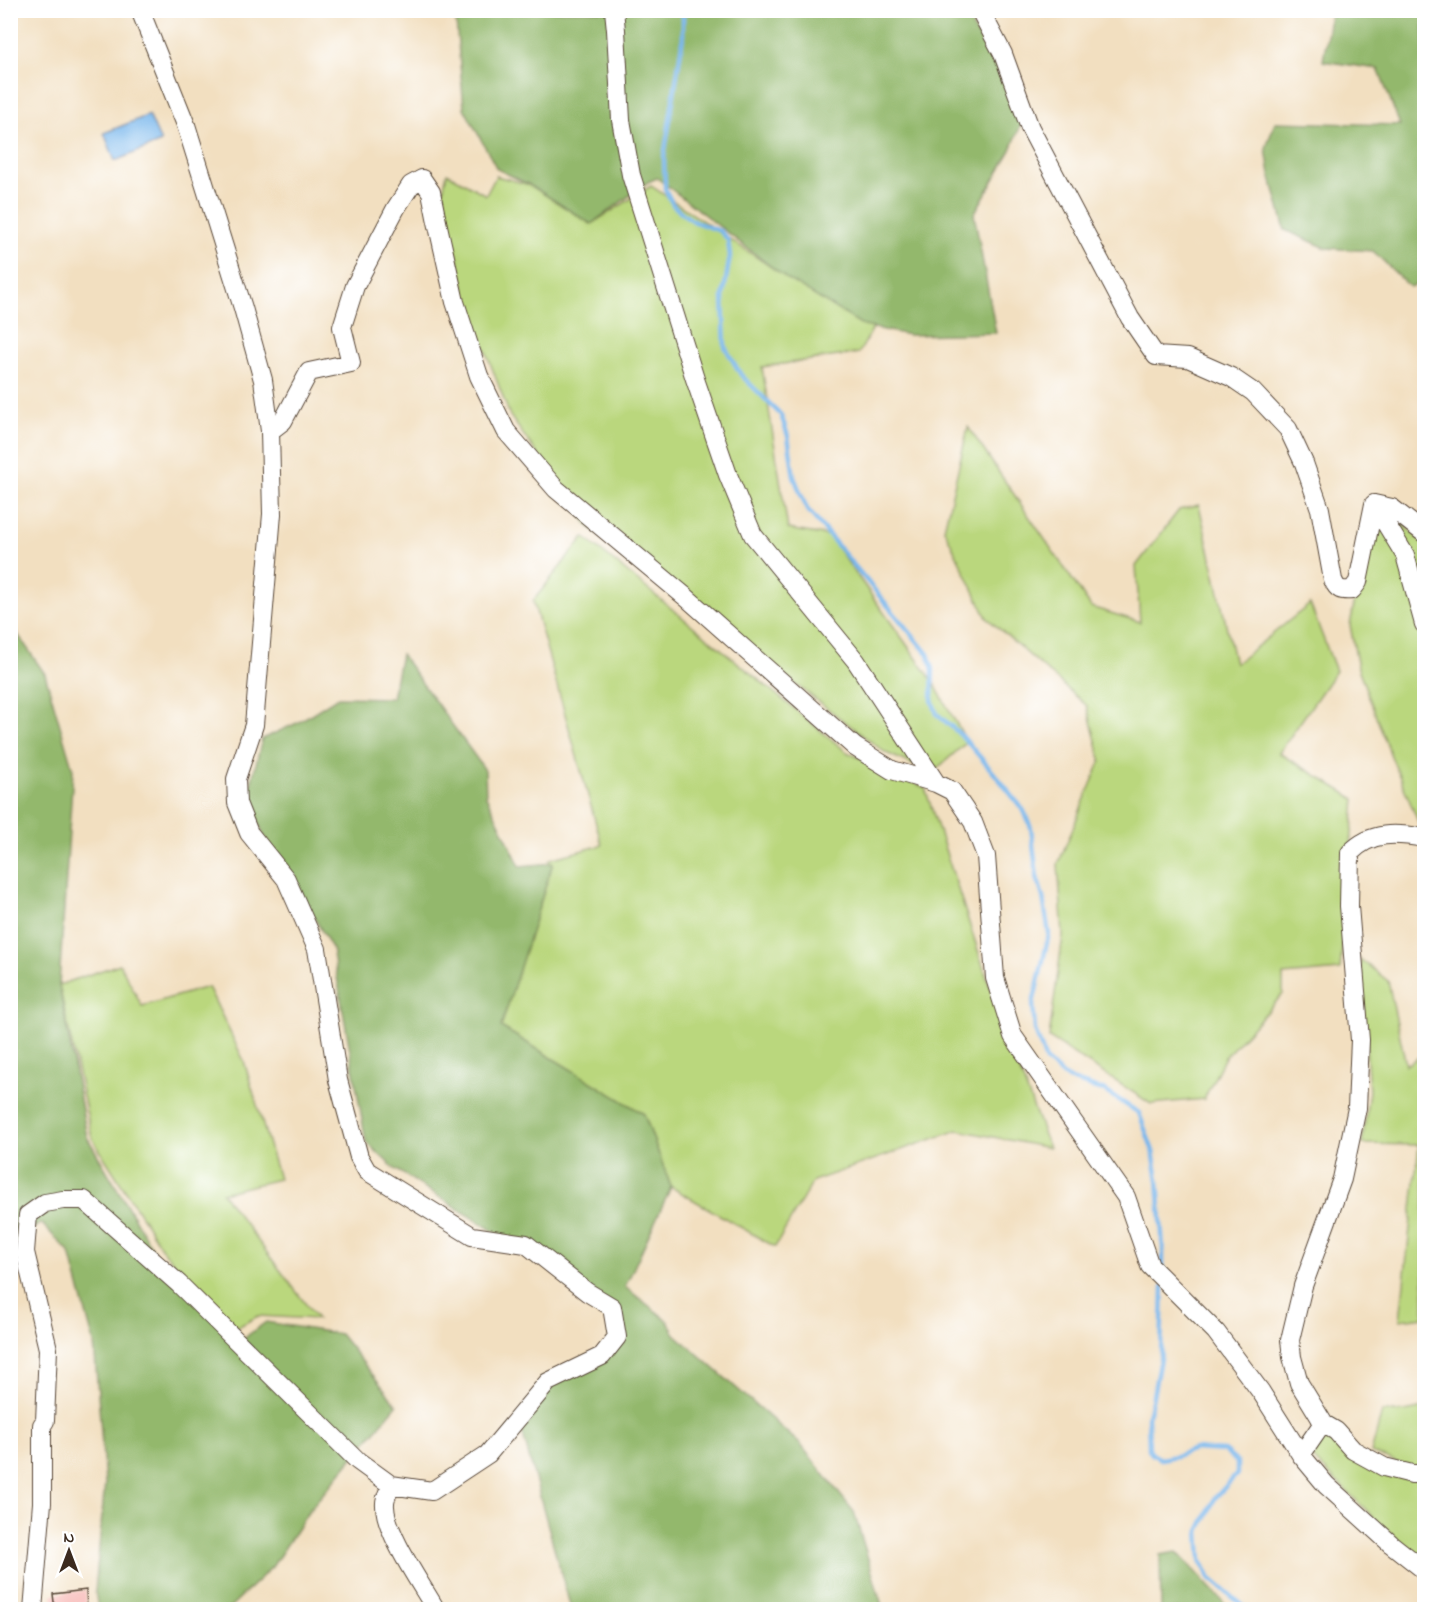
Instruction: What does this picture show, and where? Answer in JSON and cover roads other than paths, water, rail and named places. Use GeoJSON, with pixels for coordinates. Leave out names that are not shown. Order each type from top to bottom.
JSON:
{"type":"FeatureCollection","features":[{"type":"Feature","properties":{"kind":"street"},"geometry":{"type":"LineString","coordinates":[[33,1610],[42,1503],[42,1425],[45,1420],[48,1349],[25,1252],[28,1215],[45,1203],[84,1200],[179,1284],[358,1461],[391,1485],[432,1491],[488,1454],[548,1382],[602,1356],[617,1337],[612,1307],[587,1292],[526,1244],[472,1236],[367,1171],[359,1157],[338,1080],[317,949],[286,879],[249,833],[237,803],[236,779],[254,724],[271,526],[270,431],[263,380],[186,125],[140,10]]}},
{"type":"Feature","properties":{"kind":"street"},"geometry":{"type":"LineString","coordinates":[[614,10],[621,120],[631,175],[695,379],[748,525],[753,535],[856,661],[936,783]]}},
{"type":"Feature","properties":{"kind":"street"},"geometry":{"type":"LineString","coordinates":[[980,10],[1003,54],[1035,138],[1130,318],[1155,356],[1188,358],[1231,377],[1253,392],[1288,429],[1304,463],[1320,509],[1332,580],[1342,591],[1352,590],[1358,582],[1374,504]]}},
{"type":"Feature","properties":{"kind":"street"},"geometry":{"type":"LineString","coordinates":[[270,431],[283,421],[309,372],[351,363],[342,327],[356,286],[396,208],[411,185],[422,179],[432,192],[455,302],[472,355],[479,376],[506,431],[556,489],[687,598],[855,747],[892,770],[936,783],[952,791],[973,822],[986,856],[995,978],[1013,1036],[1126,1197],[1150,1266],[1216,1332],[1261,1392],[1301,1455],[1326,1485],[1391,1544],[1425,1570]]}},
{"type":"Feature","properties":{"kind":"street"},"geometry":{"type":"LineString","coordinates":[[1374,504],[1392,508],[1425,533]]}},
{"type":"Feature","properties":{"kind":"street"},"geometry":{"type":"LineString","coordinates":[[1374,504],[1405,555],[1425,624]]}},
{"type":"Feature","properties":{"kind":"street"},"geometry":{"type":"LineString","coordinates":[[1425,838],[1399,834],[1381,835],[1359,843],[1350,853],[1349,906],[1360,1040],[1357,1108],[1342,1179],[1303,1286],[1290,1340],[1299,1383],[1323,1423],[1336,1431],[1353,1450],[1384,1467],[1412,1474],[1425,1474]]}},
{"type":"Feature","properties":{"kind":"street"},"geometry":{"type":"LineString","coordinates":[[1301,1455],[1323,1423]]}},
{"type":"Feature","properties":{"kind":"street"},"geometry":{"type":"LineString","coordinates":[[391,1485],[384,1502],[387,1520],[397,1543],[436,1610]]}},
{"type":"Feature","properties":{"kind":"water"},"geometry":{"type":"Polygon","coordinates":[[[149,115],[161,142],[115,161],[104,133],[149,115]]]}},
{"type":"Feature","properties":{"kind":"waterway"},"geometry":{"type":"LineString","coordinates":[[683,10],[683,37],[664,157],[665,189],[673,205],[683,214],[695,222],[720,231],[728,240],[730,256],[723,297],[725,347],[741,375],[781,415],[788,436],[794,477],[807,509],[928,654],[933,669],[932,700],[937,714],[962,736],[1024,811],[1031,828],[1037,877],[1049,934],[1033,1004],[1035,1030],[1046,1061],[1068,1079],[1105,1091],[1139,1113],[1153,1151],[1158,1180],[1163,1273]]}},
{"type":"Feature","properties":{"kind":"waterway"},"geometry":{"type":"LineString","coordinates":[[1163,1287],[1161,1353],[1148,1415],[1149,1449],[1152,1454],[1161,1459],[1194,1449],[1224,1451],[1237,1462],[1237,1474],[1215,1498],[1199,1531],[1201,1560],[1209,1577],[1248,1610]]}}]}
